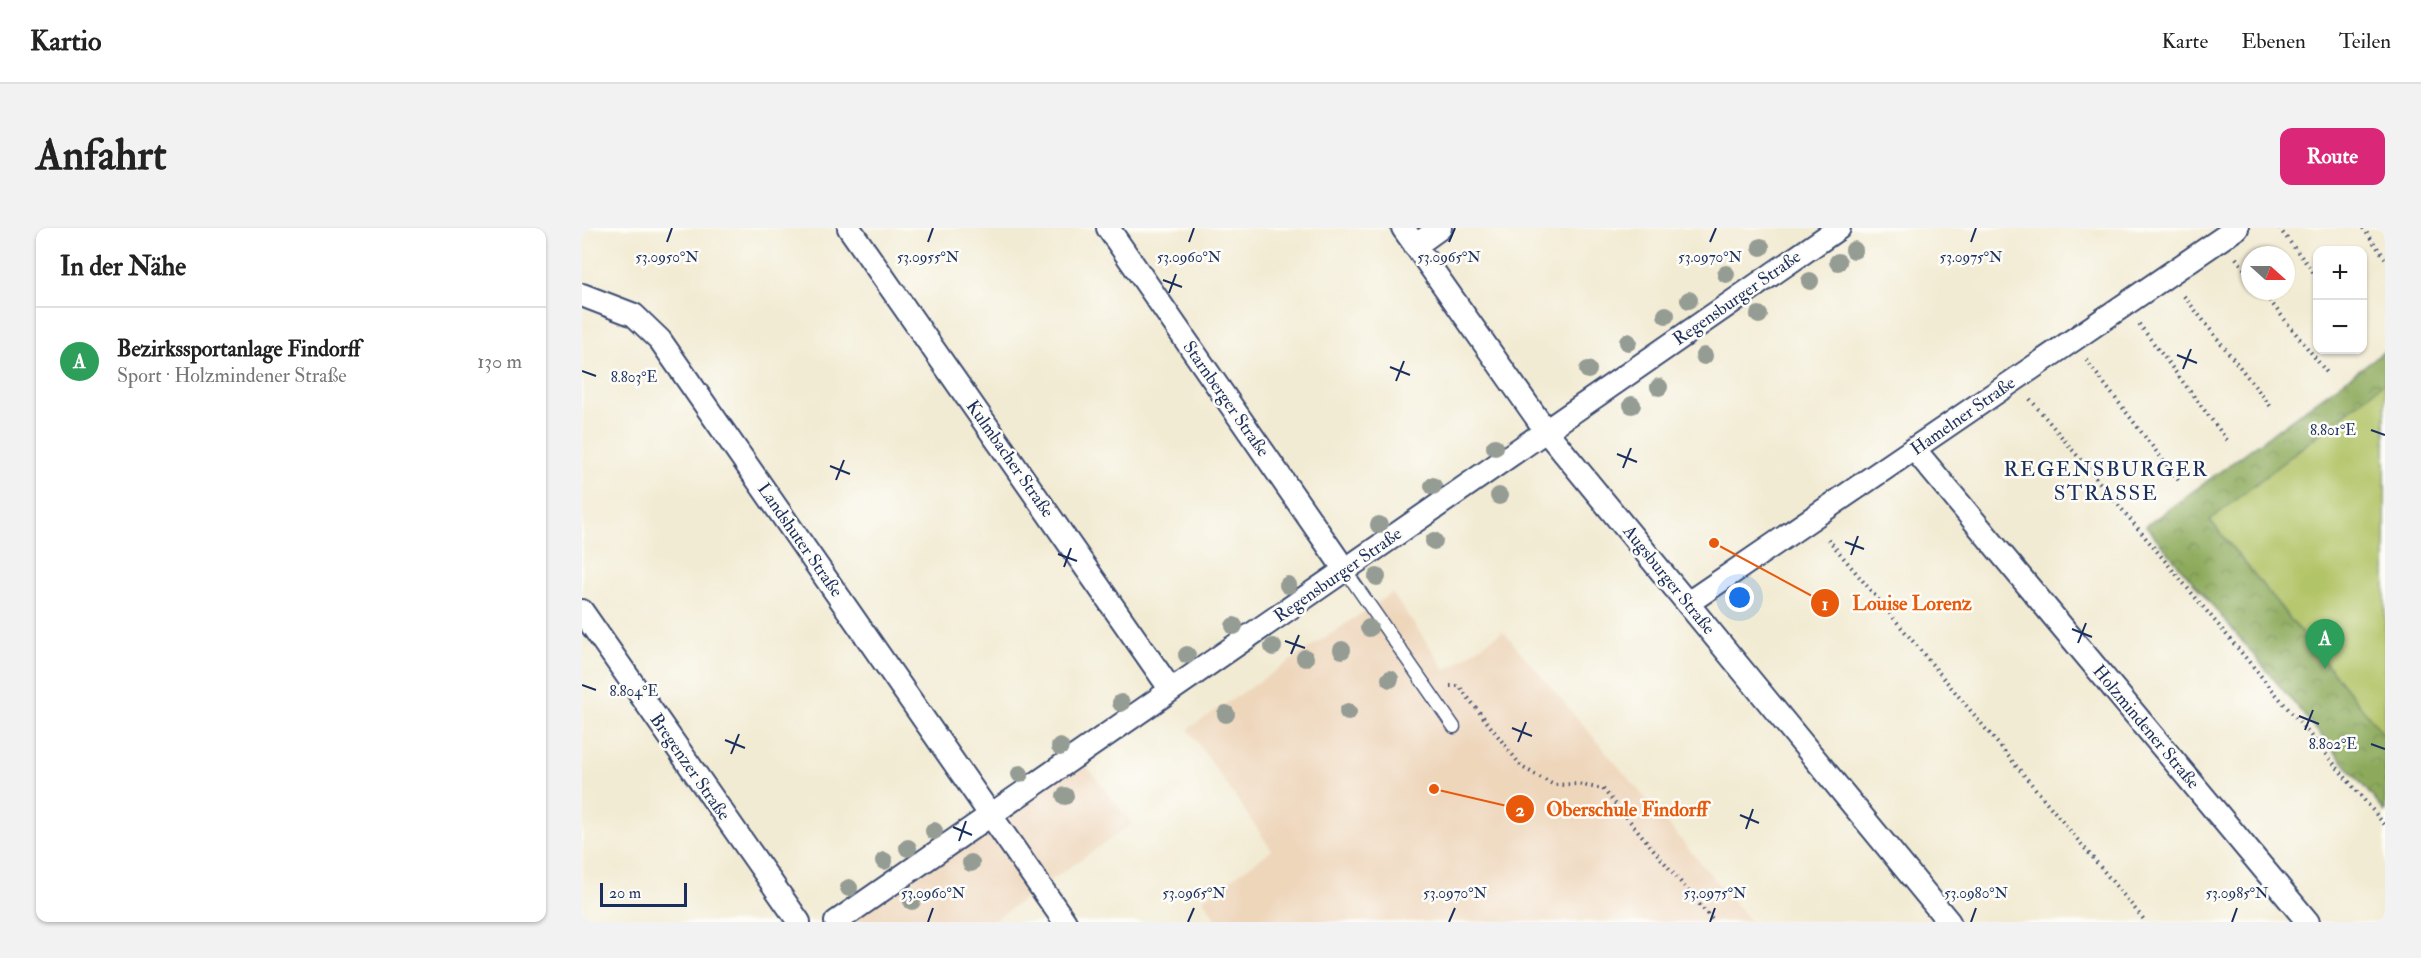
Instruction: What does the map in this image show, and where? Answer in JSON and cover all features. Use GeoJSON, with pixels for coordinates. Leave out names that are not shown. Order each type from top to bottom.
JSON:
{"type":"FeatureCollection","features":[{"type":"Feature","properties":{"kind":"street","name":"Kulmbacher Straße"},"geometry":{"type":"LineString","coordinates":[[849,228],[1171,690]]}},
{"type":"Feature","properties":{"kind":"street","name":"Starnberger Straße"},"geometry":{"type":"LineString","coordinates":[[1108,228],[1345,570]]}},
{"type":"Feature","properties":{"kind":"street"},"geometry":{"type":"LineString","coordinates":[[1409,237],[1440,228]]}},
{"type":"Feature","properties":{"kind":"street","name":"Regensburger Straße"},"geometry":{"type":"LineString","coordinates":[[836,922],[1839,228]]}},
{"type":"Feature","properties":{"kind":"street","name":"Hamelner Straße"},"geometry":{"type":"LineString","coordinates":[[1688,603],[2237,228]]}},
{"type":"Feature","properties":{"kind":"street","name":"Augsburger Straße"},"geometry":{"type":"LineString","coordinates":[[1409,237],[1546,431],[1688,603],[1943,920]]}},
{"type":"Feature","properties":{"kind":"street","name":"Landshuter Straße"},"geometry":{"type":"LineString","coordinates":[[582,295],[634,315],[660,340],[1065,922]]}},
{"type":"Feature","properties":{"kind":"street","name":"Holzmindener Straße"},"geometry":{"type":"LineString","coordinates":[[1915,450],[2308,922]]}},
{"type":"Feature","properties":{"kind":"street","name":"Bregenzer Straße"},"geometry":{"type":"LineString","coordinates":[[582,611],[799,922]]}},
{"type":"Feature","properties":{"kind":"lane"},"geometry":{"type":"LineString","coordinates":[[1345,570],[1454,727]]}},
{"type":"Feature","properties":{"kind":"path"},"geometry":{"type":"LineString","coordinates":[[2279,228],[2313,272]]}},
{"type":"Feature","properties":{"kind":"path"},"geometry":{"type":"LineString","coordinates":[[2363,228],[2385,258]]}},
{"type":"Feature","properties":{"kind":"path"},"geometry":{"type":"LineString","coordinates":[[2168,276],[2272,408]]}},
{"type":"Feature","properties":{"kind":"path"},"geometry":{"type":"LineString","coordinates":[[2269,300],[2328,374]]}},
{"type":"Feature","properties":{"kind":"path"},"geometry":{"type":"LineString","coordinates":[[2125,305],[2227,440]]}},
{"type":"Feature","properties":{"kind":"path"},"geometry":{"type":"LineString","coordinates":[[2072,342],[2179,481]]}},
{"type":"Feature","properties":{"kind":"path"},"geometry":{"type":"LineString","coordinates":[[2015,381],[2385,825]]}},
{"type":"Feature","properties":{"kind":"path"},"geometry":{"type":"LineString","coordinates":[[1812,520],[2146,922]]}},
{"type":"Feature","properties":{"kind":"path"},"geometry":{"type":"LineString","coordinates":[[1428,689],[1459,686],[1522,767],[1543,779],[1554,785],[1577,784],[1603,789],[1714,922]]}},
{"type":"Feature","properties":{"kind":"shaded area"},"geometry":{"type":"Polygon","coordinates":[[[1392,593],[1446,670],[1503,631],[1751,922],[1218,922],[1203,899],[1272,850],[1188,729],[1392,593]]]}},
{"type":"Feature","properties":{"kind":"shaded area"},"geometry":{"type":"Polygon","coordinates":[[[1079,756],[1132,824],[991,922],[839,922],[1079,756]]]}},
{"type":"Feature","properties":{"kind":"green space"},"geometry":{"type":"Polygon","coordinates":[[[2385,351],[2385,812],[2146,526],[2385,351]]]}},
{"type":"Feature","properties":{"kind":"green space"},"geometry":{"type":"Polygon","coordinates":[[[2385,351],[2385,382],[2210,520],[2385,736],[2385,812],[2146,526],[2385,351]]]}},
{"type":"Feature","properties":{"kind":"place","name":"Louise Lorenz"},"geometry":{"type":"Point","coordinates":[1714,543]}},
{"type":"Feature","properties":{"kind":"place","name":"Bezirkssportanlage Findorff"},"geometry":{"type":"Point","coordinates":[2325,669]}},
{"type":"Feature","properties":{"kind":"place","name":"Oberschule Findorff"},"geometry":{"type":"Point","coordinates":[1434,789]}},
{"type":"Feature","properties":{"kind":"district","name":"REGENSBURGER STRASSE"},"geometry":{"type":"Point","coordinates":[2106,481]}}]}
